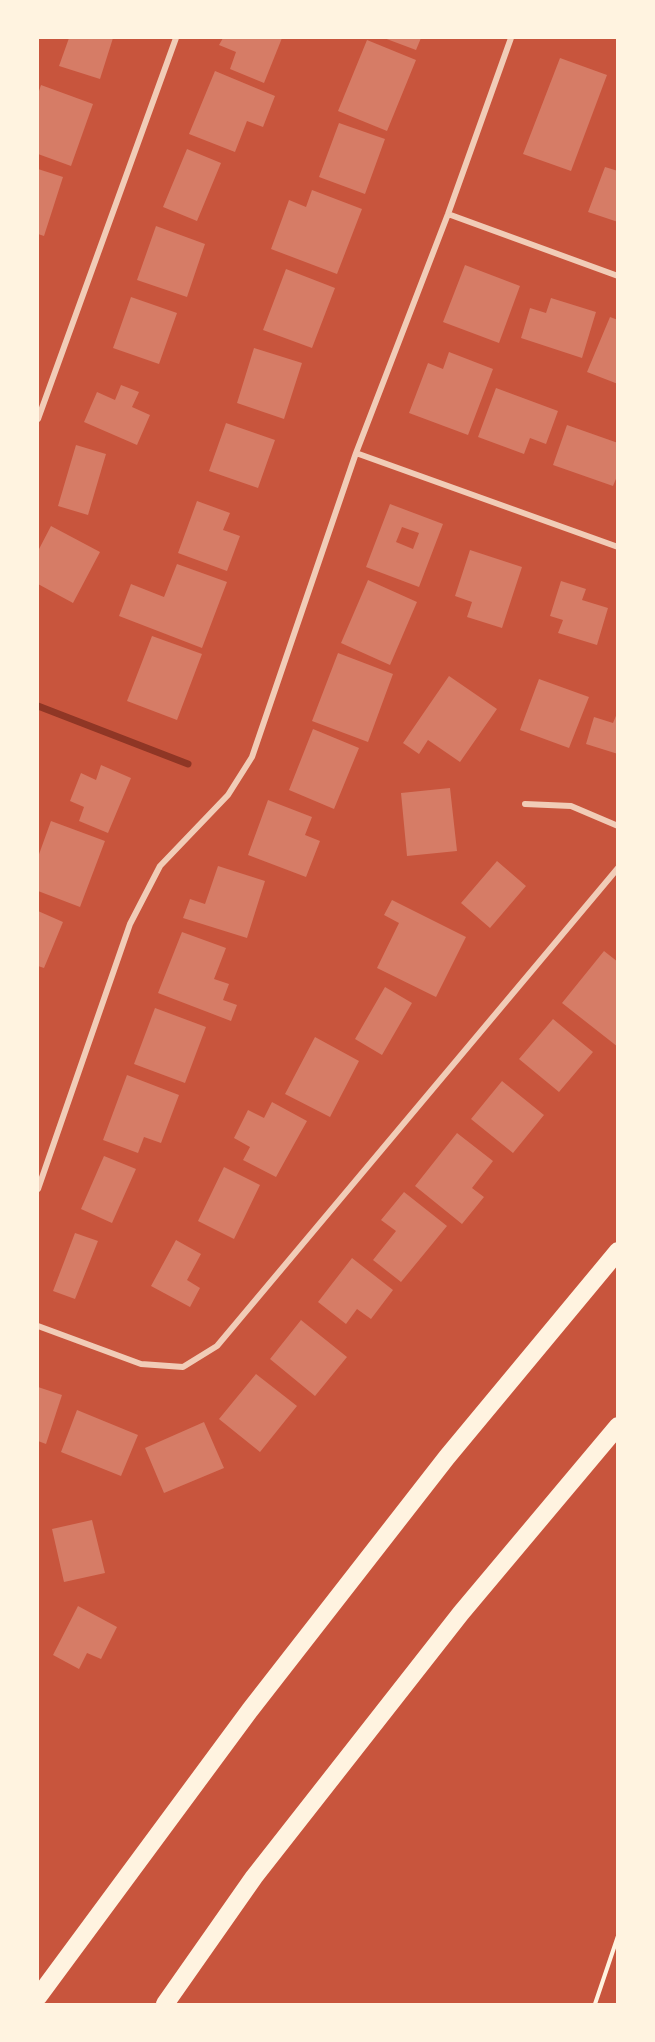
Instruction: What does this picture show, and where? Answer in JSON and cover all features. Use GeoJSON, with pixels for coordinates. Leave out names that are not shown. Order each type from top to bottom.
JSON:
{"type":"FeatureCollection","features":[{"type":"Feature","properties":{"kind":"highway"},"geometry":{"type":"LineString","coordinates":[[38,1997],[294,1654],[447,1457],[618,1251]]}},
{"type":"Feature","properties":{"kind":"highway"},"geometry":{"type":"LineString","coordinates":[[165,2004],[269,1858],[461,1613],[618,1426]]}},
{"type":"Feature","properties":{"kind":"street"},"geometry":{"type":"LineString","coordinates":[[38,419],[176,38]]}},
{"type":"Feature","properties":{"kind":"street"},"geometry":{"type":"LineString","coordinates":[[38,1190],[130,924],[160,866],[228,795],[252,757],[356,453],[448,214],[511,38]]}},
{"type":"Feature","properties":{"kind":"street"},"geometry":{"type":"LineString","coordinates":[[448,214],[618,276]]}},
{"type":"Feature","properties":{"kind":"street"},"geometry":{"type":"LineString","coordinates":[[356,453],[618,547]]}},
{"type":"Feature","properties":{"kind":"street"},"geometry":{"type":"LineString","coordinates":[[525,804],[571,806],[618,826]]}},
{"type":"Feature","properties":{"kind":"street"},"geometry":{"type":"LineString","coordinates":[[38,1326],[141,1364],[183,1367],[218,1346],[618,868]]}},
{"type":"Feature","properties":{"kind":"path"},"geometry":{"type":"LineString","coordinates":[[596,2004],[618,1936]]}},
{"type":"Feature","properties":{"kind":"building"},"geometry":{"type":"Polygon","coordinates":[[[69,38],[113,38],[100,79],[59,66],[69,38]]]}},
{"type":"Feature","properties":{"kind":"building"},"geometry":{"type":"Polygon","coordinates":[[[223,38],[282,38],[264,83],[230,69],[236,52],[219,45],[223,38]]]}},
{"type":"Feature","properties":{"kind":"building"},"geometry":{"type":"Polygon","coordinates":[[[384,38],[421,38],[416,50],[384,38]]]}},
{"type":"Feature","properties":{"kind":"building"},"geometry":{"type":"Polygon","coordinates":[[[367,40],[416,60],[387,131],[338,111],[367,40]]]}},
{"type":"Feature","properties":{"kind":"building"},"geometry":{"type":"Polygon","coordinates":[[[560,58],[607,75],[571,171],[523,154],[560,58]]]}},
{"type":"Feature","properties":{"kind":"building"},"geometry":{"type":"Polygon","coordinates":[[[215,71],[275,96],[263,127],[247,121],[235,152],[189,134],[215,71]]]}},
{"type":"Feature","properties":{"kind":"building"},"geometry":{"type":"Polygon","coordinates":[[[41,85],[93,104],[71,166],[38,154],[38,94],[41,85]]]}},
{"type":"Feature","properties":{"kind":"building"},"geometry":{"type":"Polygon","coordinates":[[[339,123],[385,139],[365,194],[319,177],[339,123]]]}},
{"type":"Feature","properties":{"kind":"building"},"geometry":{"type":"Polygon","coordinates":[[[187,149],[221,163],[197,221],[163,207],[187,149]]]}},
{"type":"Feature","properties":{"kind":"building"},"geometry":{"type":"Polygon","coordinates":[[[605,167],[618,171],[618,222],[588,212],[605,167]]]}},
{"type":"Feature","properties":{"kind":"building"},"geometry":{"type":"Polygon","coordinates":[[[38,169],[63,177],[44,236],[38,234],[38,169]]]}},
{"type":"Feature","properties":{"kind":"building"},"geometry":{"type":"Polygon","coordinates":[[[312,190],[362,209],[337,274],[271,249],[289,200],[306,207],[312,190]]]}},
{"type":"Feature","properties":{"kind":"building"},"geometry":{"type":"Polygon","coordinates":[[[156,226],[205,244],[187,297],[137,280],[156,226]]]}},
{"type":"Feature","properties":{"kind":"building"},"geometry":{"type":"Polygon","coordinates":[[[465,265],[520,286],[499,343],[443,322],[465,265]]]}},
{"type":"Feature","properties":{"kind":"building"},"geometry":{"type":"Polygon","coordinates":[[[286,269],[335,288],[312,348],[263,330],[286,269]]]}},
{"type":"Feature","properties":{"kind":"building"},"geometry":{"type":"Polygon","coordinates":[[[131,297],[177,313],[159,364],[113,348],[131,297]]]}},
{"type":"Feature","properties":{"kind":"building"},"geometry":{"type":"Polygon","coordinates":[[[551,298],[596,312],[582,358],[521,338],[530,308],[546,313],[551,298]]]}},
{"type":"Feature","properties":{"kind":"building"},"geometry":{"type":"Polygon","coordinates":[[[610,317],[618,320],[618,384],[587,372],[610,317]]]}},
{"type":"Feature","properties":{"kind":"building"},"geometry":{"type":"Polygon","coordinates":[[[254,348],[302,363],[284,419],[237,403],[254,348]]]}},
{"type":"Feature","properties":{"kind":"building"},"geometry":{"type":"Polygon","coordinates":[[[449,352],[493,369],[468,435],[409,413],[428,363],[443,369],[449,352]]]}},
{"type":"Feature","properties":{"kind":"building"},"geometry":{"type":"Polygon","coordinates":[[[121,385],[139,392],[132,407],[150,415],[137,445],[84,422],[97,392],[115,400],[121,385]]]}},
{"type":"Feature","properties":{"kind":"building"},"geometry":{"type":"Polygon","coordinates":[[[496,388],[558,411],[546,444],[530,438],[524,454],[478,437],[496,388]]]}},
{"type":"Feature","properties":{"kind":"building"},"geometry":{"type":"Polygon","coordinates":[[[226,423],[275,440],[258,488],[209,471],[226,423]]]}},
{"type":"Feature","properties":{"kind":"building"},"geometry":{"type":"Polygon","coordinates":[[[567,425],[618,443],[618,474],[613,486],[553,465],[567,425]]]}},
{"type":"Feature","properties":{"kind":"building"},"geometry":{"type":"Polygon","coordinates":[[[76,445],[106,454],[88,515],[58,506],[76,445]]]}},
{"type":"Feature","properties":{"kind":"building"},"geometry":{"type":"Polygon","coordinates":[[[197,501],[230,513],[223,530],[240,536],[227,571],[178,553],[197,501]]]}},
{"type":"Feature","properties":{"kind":"building"},"geometry":{"type":"Polygon","coordinates":[[[390,504],[443,524],[419,587],[366,567],[390,504]],[[402,527],[396,542],[413,549],[419,533],[402,527]]]}},
{"type":"Feature","properties":{"kind":"building"},"geometry":{"type":"Polygon","coordinates":[[[51,526],[100,552],[73,603],[38,584],[38,551],[51,526]]]}},
{"type":"Feature","properties":{"kind":"building"},"geometry":{"type":"Polygon","coordinates":[[[470,550],[522,567],[502,628],[467,617],[472,602],[455,596],[470,550]]]}},
{"type":"Feature","properties":{"kind":"building"},"geometry":{"type":"Polygon","coordinates":[[[177,564],[227,582],[202,648],[119,616],[131,584],[164,597],[177,564]]]}},
{"type":"Feature","properties":{"kind":"building"},"geometry":{"type":"Polygon","coordinates":[[[368,580],[417,602],[390,665],[341,643],[368,580]]]}},
{"type":"Feature","properties":{"kind":"building"},"geometry":{"type":"Polygon","coordinates":[[[561,581],[586,589],[582,600],[608,608],[597,645],[558,633],[563,620],[550,616],[561,581]]]}},
{"type":"Feature","properties":{"kind":"building"},"geometry":{"type":"Polygon","coordinates":[[[152,636],[202,654],[177,720],[127,701],[152,636]]]}},
{"type":"Feature","properties":{"kind":"building"},"geometry":{"type":"Polygon","coordinates":[[[338,653],[393,674],[368,742],[312,721],[338,653]]]}},
{"type":"Feature","properties":{"kind":"building"},"geometry":{"type":"Polygon","coordinates":[[[449,676],[497,709],[460,762],[428,740],[419,754],[403,743],[449,676]]]}},
{"type":"Feature","properties":{"kind":"building"},"geometry":{"type":"Polygon","coordinates":[[[539,679],[589,697],[569,748],[520,730],[539,679]]]}},
{"type":"Feature","properties":{"kind":"building"},"geometry":{"type":"Polygon","coordinates":[[[618,711],[618,754],[586,744],[594,717],[613,723],[618,711]]]}},
{"type":"Feature","properties":{"kind":"building"},"geometry":{"type":"Polygon","coordinates":[[[313,729],[359,748],[334,809],[289,790],[313,729]]]}},
{"type":"Feature","properties":{"kind":"building"},"geometry":{"type":"Polygon","coordinates":[[[101,765],[131,778],[108,833],[79,821],[84,807],[70,801],[81,773],[96,780],[101,765]]]}},
{"type":"Feature","properties":{"kind":"building"},"geometry":{"type":"Polygon","coordinates":[[[450,788],[457,851],[407,856],[401,793],[450,788]]]}},
{"type":"Feature","properties":{"kind":"building"},"geometry":{"type":"Polygon","coordinates":[[[268,800],[312,817],[305,835],[320,841],[306,877],[248,855],[268,800]]]}},
{"type":"Feature","properties":{"kind":"building"},"geometry":{"type":"Polygon","coordinates":[[[51,821],[105,841],[80,907],[38,891],[38,857],[51,821]]]}},
{"type":"Feature","properties":{"kind":"building"},"geometry":{"type":"Polygon","coordinates":[[[497,861],[526,886],[490,928],[461,903],[497,861]]]}},
{"type":"Feature","properties":{"kind":"building"},"geometry":{"type":"Polygon","coordinates":[[[218,866],[265,881],[247,938],[183,918],[190,899],[205,904],[218,866]]]}},
{"type":"Feature","properties":{"kind":"building"},"geometry":{"type":"Polygon","coordinates":[[[392,900],[466,937],[436,997],[377,968],[399,923],[384,915],[392,900]]]}},
{"type":"Feature","properties":{"kind":"building"},"geometry":{"type":"Polygon","coordinates":[[[38,911],[63,922],[44,968],[38,966],[38,911]]]}},
{"type":"Feature","properties":{"kind":"building"},"geometry":{"type":"Polygon","coordinates":[[[182,932],[226,948],[214,979],[229,984],[223,1000],[237,1005],[231,1021],[158,993],[182,932]]]}},
{"type":"Feature","properties":{"kind":"building"},"geometry":{"type":"Polygon","coordinates":[[[604,951],[618,962],[618,1047],[562,1003],[604,951]]]}},
{"type":"Feature","properties":{"kind":"building"},"geometry":{"type":"Polygon","coordinates":[[[385,987],[412,1003],[382,1055],[355,1039],[385,987]]]}},
{"type":"Feature","properties":{"kind":"building"},"geometry":{"type":"Polygon","coordinates":[[[155,1008],[206,1027],[185,1083],[134,1064],[155,1008]]]}},
{"type":"Feature","properties":{"kind":"building"},"geometry":{"type":"Polygon","coordinates":[[[553,1019],[593,1052],[559,1092],[519,1059],[553,1019]]]}},
{"type":"Feature","properties":{"kind":"building"},"geometry":{"type":"Polygon","coordinates":[[[315,1037],[359,1061],[330,1117],[285,1094],[315,1037]]]}},
{"type":"Feature","properties":{"kind":"building"},"geometry":{"type":"Polygon","coordinates":[[[127,1075],[179,1095],[161,1143],[144,1137],[138,1153],[103,1140],[127,1075]]]}},
{"type":"Feature","properties":{"kind":"building"},"geometry":{"type":"Polygon","coordinates":[[[502,1081],[544,1115],[513,1153],[471,1119],[502,1081]]]}},
{"type":"Feature","properties":{"kind":"building"},"geometry":{"type":"Polygon","coordinates":[[[272,1102],[307,1121],[276,1177],[243,1160],[250,1147],[234,1138],[248,1110],[264,1118],[272,1102]]]}},
{"type":"Feature","properties":{"kind":"building"},"geometry":{"type":"Polygon","coordinates":[[[457,1133],[493,1161],[472,1188],[484,1197],[462,1224],[415,1186],[457,1133]]]}},
{"type":"Feature","properties":{"kind":"building"},"geometry":{"type":"Polygon","coordinates":[[[104,1156],[136,1169],[112,1223],[81,1209],[104,1156]]]}},
{"type":"Feature","properties":{"kind":"building"},"geometry":{"type":"Polygon","coordinates":[[[224,1167],[260,1185],[234,1239],[198,1221],[224,1167]]]}},
{"type":"Feature","properties":{"kind":"building"},"geometry":{"type":"Polygon","coordinates":[[[404,1192],[447,1226],[401,1282],[373,1260],[396,1231],[381,1220],[404,1192]]]}},
{"type":"Feature","properties":{"kind":"building"},"geometry":{"type":"Polygon","coordinates":[[[75,1233],[98,1241],[75,1299],[53,1291],[75,1233]]]}},
{"type":"Feature","properties":{"kind":"building"},"geometry":{"type":"Polygon","coordinates":[[[176,1240],[201,1254],[187,1280],[200,1288],[190,1307],[151,1286],[176,1240]]]}},
{"type":"Feature","properties":{"kind":"building"},"geometry":{"type":"Polygon","coordinates":[[[352,1258],[393,1290],[371,1319],[357,1309],[346,1324],[318,1302],[352,1258]]]}},
{"type":"Feature","properties":{"kind":"building"},"geometry":{"type":"Polygon","coordinates":[[[301,1320],[347,1357],[315,1396],[270,1359],[301,1320]]]}},
{"type":"Feature","properties":{"kind":"building"},"geometry":{"type":"Polygon","coordinates":[[[256,1374],[297,1406],[260,1452],[219,1419],[256,1374]]]}},
{"type":"Feature","properties":{"kind":"building"},"geometry":{"type":"Polygon","coordinates":[[[38,1387],[62,1395],[46,1444],[38,1441],[38,1387]]]}},
{"type":"Feature","properties":{"kind":"building"},"geometry":{"type":"Polygon","coordinates":[[[77,1410],[138,1435],[121,1476],[61,1452],[77,1410]]]}},
{"type":"Feature","properties":{"kind":"building"},"geometry":{"type":"Polygon","coordinates":[[[204,1422],[224,1468],[164,1493],[145,1448],[204,1422]]]}},
{"type":"Feature","properties":{"kind":"building"},"geometry":{"type":"Polygon","coordinates":[[[92,1520],[105,1573],[64,1582],[52,1529],[92,1520]]]}},
{"type":"Feature","properties":{"kind":"building"},"geometry":{"type":"Polygon","coordinates":[[[78,1606],[117,1627],[101,1659],[87,1653],[79,1669],[53,1655],[78,1606]]]}},
{"type":"Feature","properties":{"kind":"waterway"},"geometry":{"type":"LineString","coordinates":[[38,706],[188,764]]}}]}
